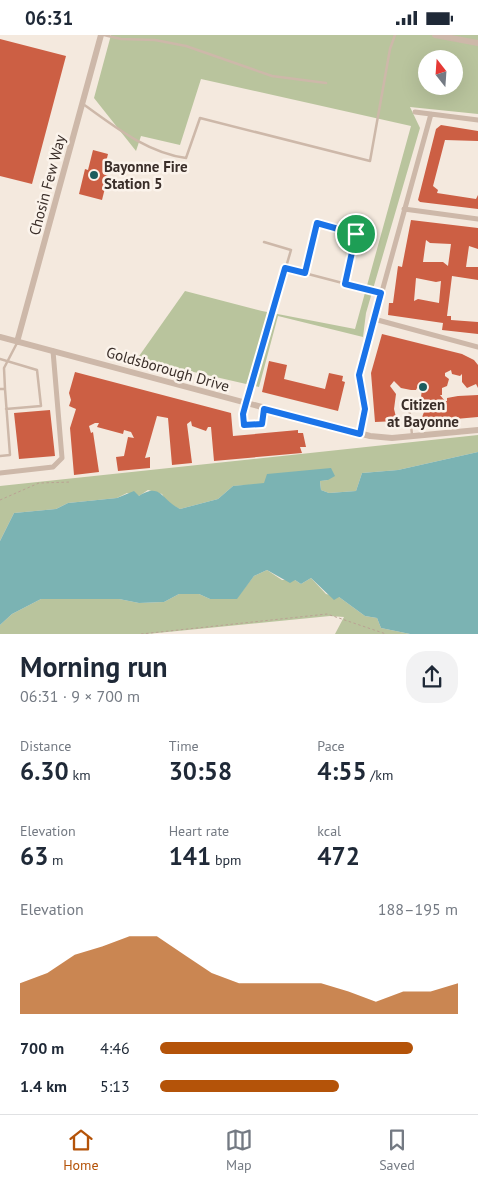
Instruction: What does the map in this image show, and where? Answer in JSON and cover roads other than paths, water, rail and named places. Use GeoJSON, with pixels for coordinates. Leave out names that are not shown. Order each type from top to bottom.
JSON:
{"type":"FeatureCollection","features":[{"type":"Feature","properties":{"kind":"street","name":"Chosin Few Way"},"geometry":{"type":"LineString","coordinates":[[17,342],[102,35]]}},
{"type":"Feature","properties":{"kind":"street"},"geometry":{"type":"LineString","coordinates":[[435,35],[478,43]]}},
{"type":"Feature","properties":{"kind":"street"},"geometry":{"type":"LineString","coordinates":[[415,112],[478,120]]}},
{"type":"Feature","properties":{"kind":"street"},"geometry":{"type":"LineString","coordinates":[[360,434],[365,409],[359,378],[431,114]]}},
{"type":"Feature","properties":{"kind":"street"},"geometry":{"type":"LineString","coordinates":[[404,209],[478,219]]}},
{"type":"Feature","properties":{"kind":"street"},"geometry":{"type":"LineString","coordinates":[[374,319],[478,347]]}},
{"type":"Feature","properties":{"kind":"street","name":"Goldsborough Drive"},"geometry":{"type":"LineString","coordinates":[[0,337],[360,434],[388,438],[478,430]]}},
{"type":"Feature","properties":{"kind":"street"},"geometry":{"type":"LineString","coordinates":[[0,473],[54,467],[60,462],[63,453],[53,351]]}},
{"type":"Feature","properties":{"kind":"lane"},"geometry":{"type":"LineString","coordinates":[[102,35],[121,39],[163,41],[186,46],[272,76],[326,83]]}},
{"type":"Feature","properties":{"kind":"lane"},"geometry":{"type":"LineString","coordinates":[[82,104],[123,133],[151,147],[178,157],[186,158],[200,118],[370,161],[390,49],[395,35]]}},
{"type":"Feature","properties":{"kind":"lane"},"geometry":{"type":"LineString","coordinates":[[305,273],[317,223],[325,225],[356,234],[345,284]]}},
{"type":"Feature","properties":{"kind":"lane"},"geometry":{"type":"LineString","coordinates":[[264,242],[292,250],[285,268],[246,403],[243,414],[244,425],[262,424],[264,409]]}},
{"type":"Feature","properties":{"kind":"lane"},"geometry":{"type":"LineString","coordinates":[[285,268],[381,293]]}},
{"type":"Feature","properties":{"kind":"lane"},"geometry":{"type":"LineString","coordinates":[[0,456],[10,455],[2,368],[8,361],[17,342]]}},
{"type":"Feature","properties":{"kind":"lane"},"geometry":{"type":"LineString","coordinates":[[0,359],[37,370],[41,406],[6,409]]}},
{"type":"Feature","properties":{"kind":"lane"},"geometry":{"type":"LineString","coordinates":[[0,389],[5,389]]}},
{"type":"Feature","properties":{"kind":"lane"},"geometry":{"type":"LineString","coordinates":[[409,405],[412,436]]}},
{"type":"Feature","properties":{"kind":"water"},"geometry":{"type":"Polygon","coordinates":[[[478,452],[478,634],[410,634],[381,628],[377,618],[365,616],[339,597],[334,600],[311,578],[301,584],[295,580],[290,583],[267,570],[254,576],[237,599],[210,599],[199,594],[179,594],[164,602],[139,603],[119,599],[41,599],[12,614],[0,625],[0,541],[14,513],[56,509],[68,503],[117,498],[134,491],[139,496],[146,492],[157,492],[180,509],[218,499],[233,486],[264,483],[267,474],[331,468],[335,476],[328,480],[320,481],[321,490],[329,493],[356,491],[362,473],[398,470],[478,452]]]}},
{"type":"Feature","properties":{"kind":"place","name":"Bayonne Fire Station 5"},"geometry":{"type":"Point","coordinates":[94,175]}},
{"type":"Feature","properties":{"kind":"place","name":"Citizen at Bayonne"},"geometry":{"type":"Point","coordinates":[423,387]}}]}
